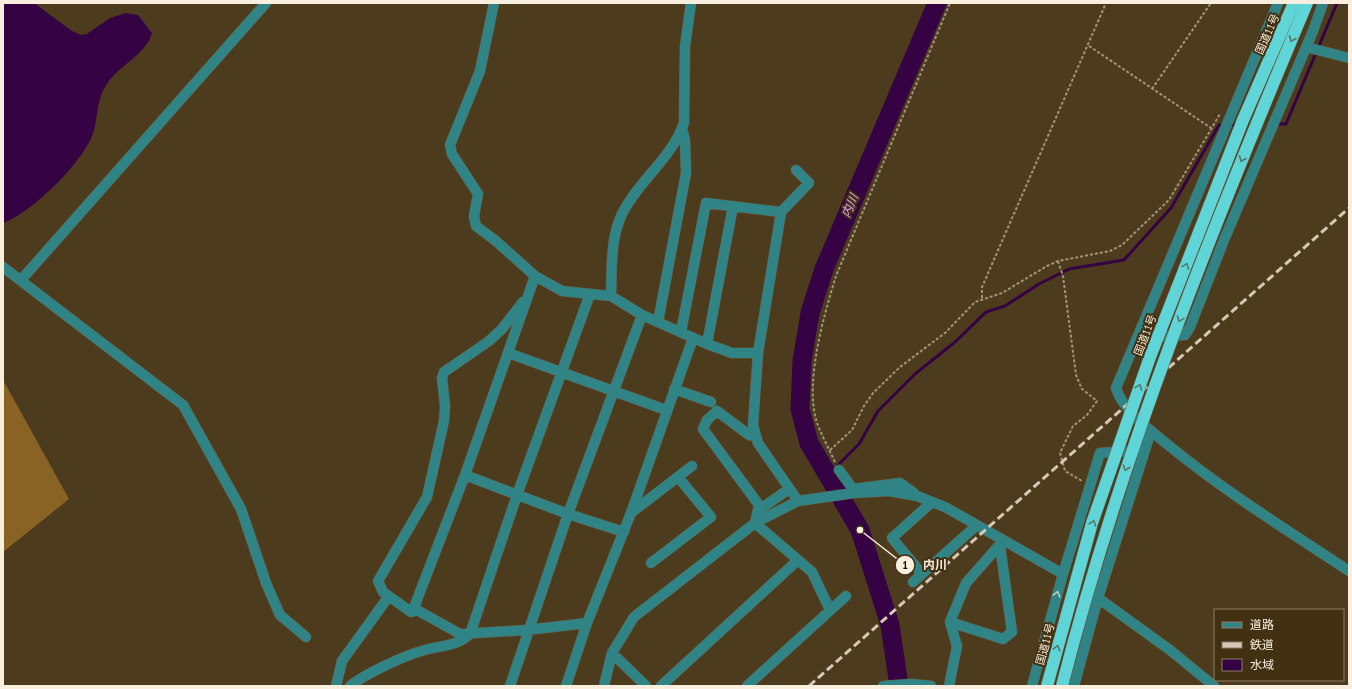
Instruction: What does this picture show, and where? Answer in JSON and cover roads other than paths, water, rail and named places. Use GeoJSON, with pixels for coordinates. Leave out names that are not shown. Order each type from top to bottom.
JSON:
{"type":"FeatureCollection","features":[{"type":"Feature","properties":{"kind":"highway","name":"国道11号"},"geometry":{"type":"LineString","coordinates":[[1047,686],[1092,523],[1145,371],[1244,120],[1294,3]]}},
{"type":"Feature","properties":{"kind":"highway"},"geometry":{"type":"LineString","coordinates":[[1062,686],[1105,532],[1150,400],[1238,167],[1307,3]]}},
{"type":"Feature","properties":{"kind":"street"},"geometry":{"type":"LineString","coordinates":[[21,280],[266,3]]}},
{"type":"Feature","properties":{"kind":"street"},"geometry":{"type":"LineString","coordinates":[[494,3],[480,71],[450,145],[452,154],[478,194],[474,216],[476,226],[535,276],[562,291],[611,296],[642,315],[707,344],[732,353],[758,353]]}},
{"type":"Feature","properties":{"kind":"street"},"geometry":{"type":"LineString","coordinates":[[611,296],[613,243],[622,214],[682,129],[684,123],[685,46],[691,3]]}},
{"type":"Feature","properties":{"kind":"street"},"geometry":{"type":"LineString","coordinates":[[1278,3],[1139,338],[1116,388],[1119,398],[1151,431],[1205,475],[1349,571]]}},
{"type":"Feature","properties":{"kind":"street"},"geometry":{"type":"LineString","coordinates":[[1139,338],[1185,335],[1190,327],[1224,240],[1309,48],[1323,3]]}},
{"type":"Feature","properties":{"kind":"street"},"geometry":{"type":"LineString","coordinates":[[1309,48],[1349,58]]}},
{"type":"Feature","properties":{"kind":"street"},"geometry":{"type":"LineString","coordinates":[[658,322],[686,173],[685,140],[682,129]]}},
{"type":"Feature","properties":{"kind":"street"},"geometry":{"type":"LineString","coordinates":[[796,170],[809,183],[782,212],[758,353],[753,425],[758,443],[798,501]]}},
{"type":"Feature","properties":{"kind":"street"},"geometry":{"type":"LineString","coordinates":[[681,332],[706,203],[782,212]]}},
{"type":"Feature","properties":{"kind":"street"},"geometry":{"type":"LineString","coordinates":[[707,344],[733,206]]}},
{"type":"Feature","properties":{"kind":"street"},"geometry":{"type":"LineString","coordinates":[[4,268],[183,405],[242,509],[266,582],[280,615],[306,637]]}},
{"type":"Feature","properties":{"kind":"street"},"geometry":{"type":"LineString","coordinates":[[535,276],[465,475],[415,605],[417,610],[460,634],[527,630],[587,623]]}},
{"type":"Feature","properties":{"kind":"street"},"geometry":{"type":"LineString","coordinates":[[350,686],[360,677],[423,651],[460,643],[470,634],[561,372],[590,294]]}},
{"type":"Feature","properties":{"kind":"street"},"geometry":{"type":"LineString","coordinates":[[417,610],[411,612],[383,592],[378,581],[427,497],[444,421],[446,406],[442,378],[444,372],[489,341],[502,329],[528,295]]}},
{"type":"Feature","properties":{"kind":"street"},"geometry":{"type":"LineString","coordinates":[[510,686],[527,630],[568,514],[642,315]]}},
{"type":"Feature","properties":{"kind":"street"},"geometry":{"type":"LineString","coordinates":[[566,686],[587,623],[624,532],[666,410],[693,338]]}},
{"type":"Feature","properties":{"kind":"street"},"geometry":{"type":"LineString","coordinates":[[508,353],[666,410]]}},
{"type":"Feature","properties":{"kind":"street"},"geometry":{"type":"LineString","coordinates":[[674,389],[711,402]]}},
{"type":"Feature","properties":{"kind":"street"},"geometry":{"type":"LineString","coordinates":[[755,523],[759,510],[759,504],[703,429],[707,420],[717,411],[749,435],[756,436]]}},
{"type":"Feature","properties":{"kind":"street"},"geometry":{"type":"LineString","coordinates":[[1074,686],[1098,598],[1151,431]]}},
{"type":"Feature","properties":{"kind":"street"},"geometry":{"type":"LineString","coordinates":[[1032,686],[1063,574],[1100,454],[1144,450]]}},
{"type":"Feature","properties":{"kind":"street"},"geometry":{"type":"LineString","coordinates":[[631,513],[692,466]]}},
{"type":"Feature","properties":{"kind":"street"},"geometry":{"type":"LineString","coordinates":[[839,470],[853,489],[900,483],[917,496]]}},
{"type":"Feature","properties":{"kind":"street"},"geometry":{"type":"LineString","coordinates":[[465,475],[568,514],[624,532]]}},
{"type":"Feature","properties":{"kind":"street"},"geometry":{"type":"LineString","coordinates":[[651,563],[711,517],[678,477]]}},
{"type":"Feature","properties":{"kind":"street"},"geometry":{"type":"LineString","coordinates":[[759,510],[789,489]]}},
{"type":"Feature","properties":{"kind":"street"},"geometry":{"type":"LineString","coordinates":[[604,686],[612,653],[634,618],[755,523],[798,501],[854,493],[889,491],[917,496],[945,507],[1002,544],[1063,574]]}},
{"type":"Feature","properties":{"kind":"street"},"geometry":{"type":"LineString","coordinates":[[922,574],[892,538],[932,502]]}},
{"type":"Feature","properties":{"kind":"street"},"geometry":{"type":"LineString","coordinates":[[755,523],[812,572],[830,610]]}},
{"type":"Feature","properties":{"kind":"street"},"geometry":{"type":"LineString","coordinates":[[913,582],[976,526]]}},
{"type":"Feature","properties":{"kind":"street"},"geometry":{"type":"LineString","coordinates":[[950,686],[957,646],[950,622],[966,583],[1002,544]]}},
{"type":"Feature","properties":{"kind":"street"},"geometry":{"type":"LineString","coordinates":[[950,622],[1003,639],[1012,632],[1002,544]]}},
{"type":"Feature","properties":{"kind":"street"},"geometry":{"type":"LineString","coordinates":[[662,686],[798,560]]}},
{"type":"Feature","properties":{"kind":"street"},"geometry":{"type":"LineString","coordinates":[[336,686],[342,662],[389,596]]}},
{"type":"Feature","properties":{"kind":"street"},"geometry":{"type":"LineString","coordinates":[[747,686],[846,596]]}},
{"type":"Feature","properties":{"kind":"street"},"geometry":{"type":"LineString","coordinates":[[1098,598],[1170,650],[1214,686]]}},
{"type":"Feature","properties":{"kind":"street"},"geometry":{"type":"LineString","coordinates":[[612,653],[646,686]]}},
{"type":"Feature","properties":{"kind":"street"},"geometry":{"type":"LineString","coordinates":[[883,686],[911,684],[932,686]]}},
{"type":"Feature","properties":{"kind":"water"},"geometry":{"type":"Polygon","coordinates":[[[3,3],[34,3],[72,31],[81,35],[87,34],[110,18],[126,13],[138,15],[152,33],[144,48],[112,77],[104,89],[101,95],[94,130],[81,156],[70,170],[42,197],[15,218],[3,223],[3,3]]]}},
{"type":"Feature","properties":{"kind":"waterway","name":"内川"},"geometry":{"type":"LineString","coordinates":[[899,686],[890,625],[860,530],[809,443],[800,409],[802,361],[810,313],[824,269],[937,3]]}},
{"type":"Feature","properties":{"kind":"waterway"},"geometry":{"type":"LineString","coordinates":[[1276,124],[1286,124],[1337,3]]}},
{"type":"Feature","properties":{"kind":"waterway"},"geometry":{"type":"LineString","coordinates":[[827,476],[859,444],[878,411],[915,374],[955,342],[986,312],[1005,306],[1039,284],[1069,269],[1124,260],[1171,208],[1219,125],[1239,125]]}},
{"type":"Feature","properties":{"kind":"railway"},"geometry":{"type":"LineString","coordinates":[[809,686],[1349,208]]}},
{"type":"Feature","properties":{"kind":"place","name":"内川"},"geometry":{"type":"Point","coordinates":[860,530]}}]}
